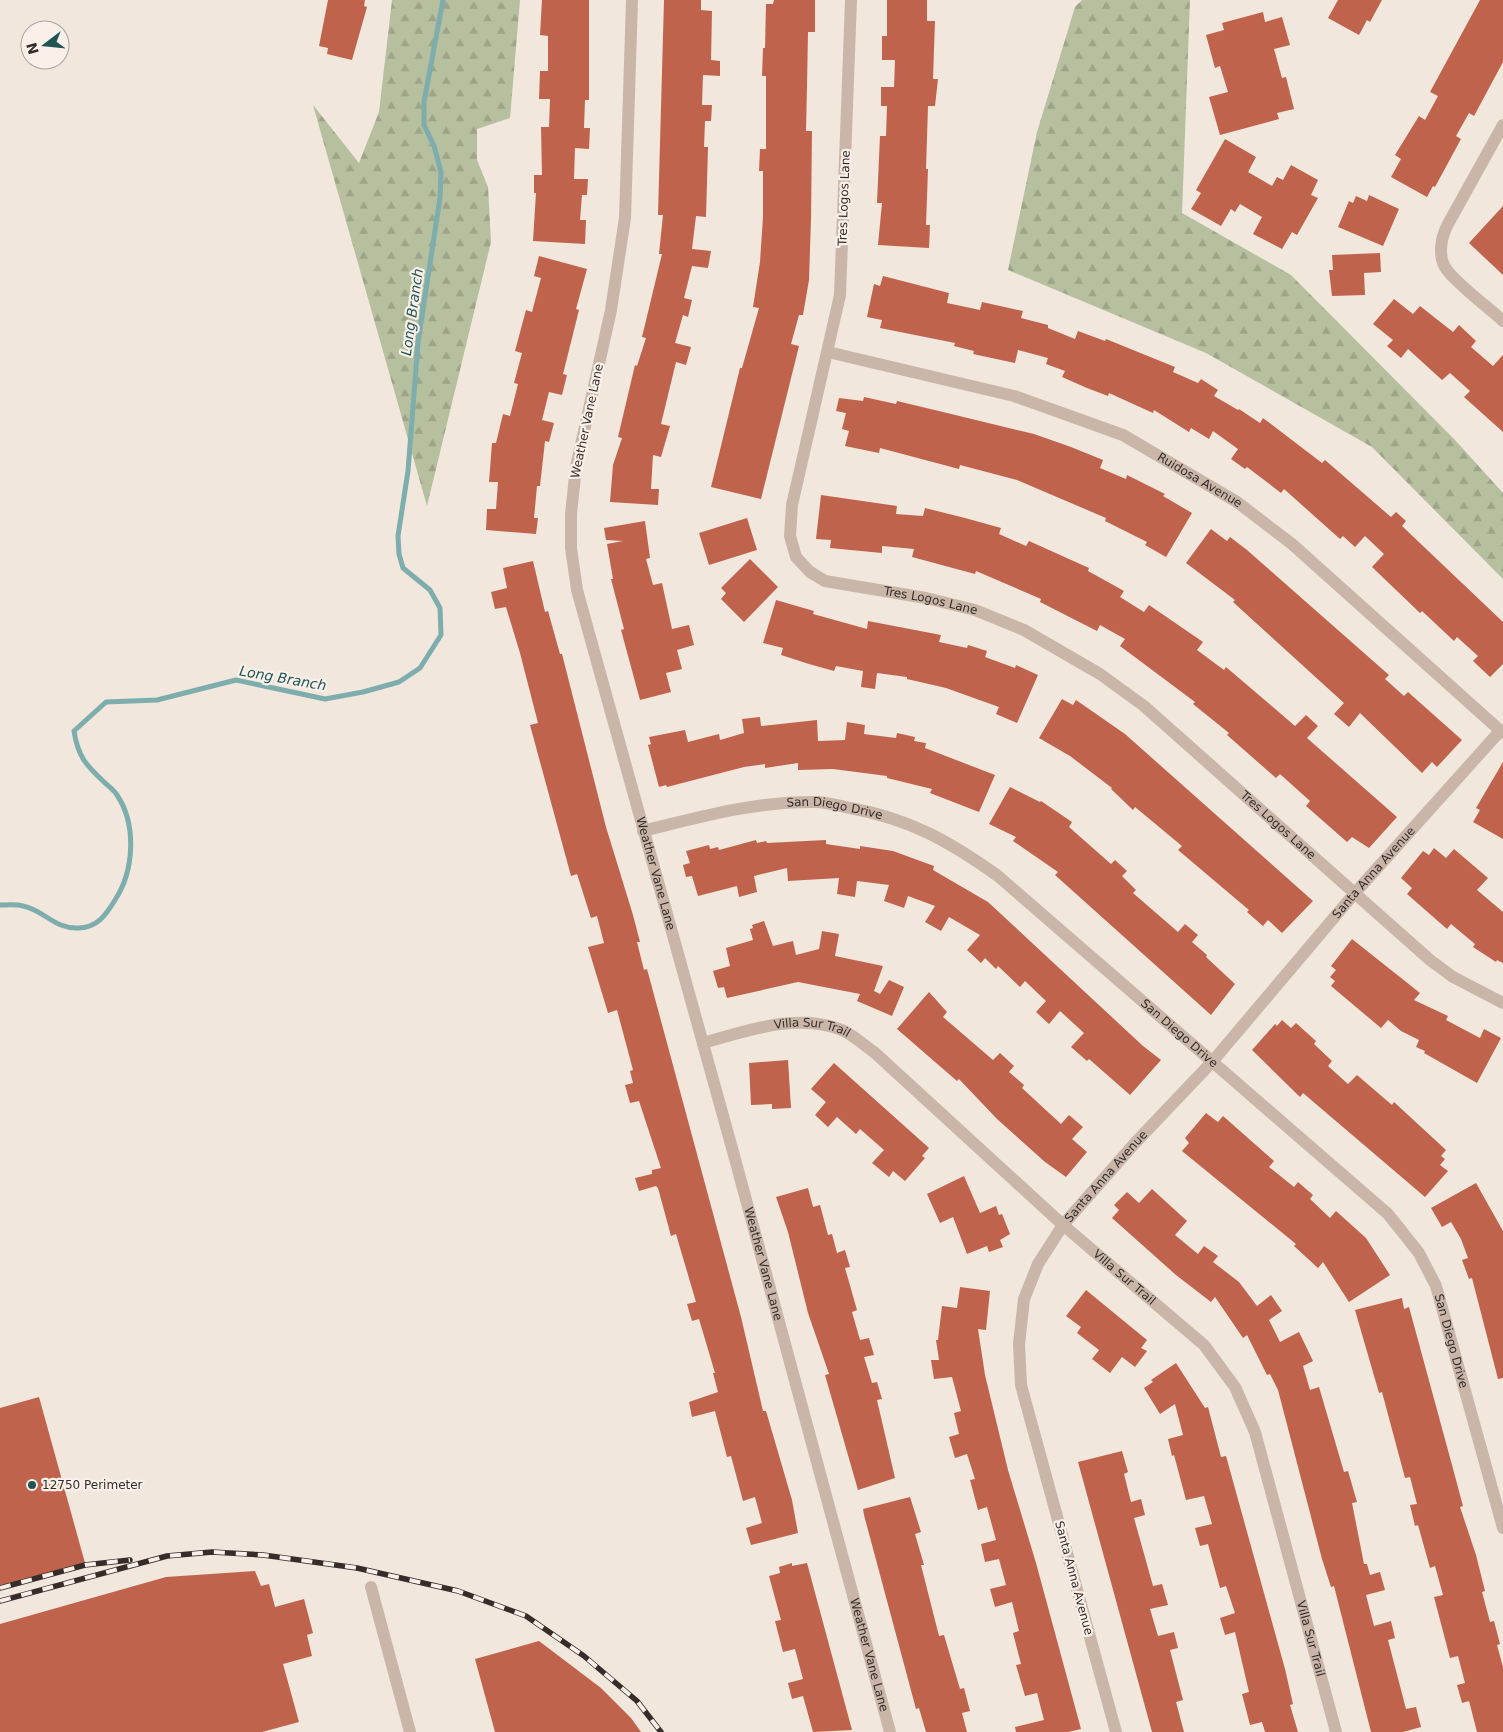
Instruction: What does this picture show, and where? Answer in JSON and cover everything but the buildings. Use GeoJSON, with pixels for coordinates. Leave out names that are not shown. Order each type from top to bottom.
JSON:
{"type":"FeatureCollection","features":[{"type":"Feature","properties":{"kind":"street","name":"Weather Vane Lane"},"geometry":{"type":"LineString","coordinates":[[632,0],[625,218],[611,310],[576,467],[571,514],[571,548],[577,590],[703,1043],[890,1732]]}},
{"type":"Feature","properties":{"kind":"street","name":"Tres Logos Lane"},"geometry":{"type":"LineString","coordinates":[[851,0],[840,295],[792,505],[790,536],[796,557],[810,572],[825,582],[926,598],[975,610],[1024,630],[1100,674],[1144,706],[1430,960],[1453,977],[1503,1003]]}},
{"type":"Feature","properties":{"kind":"street"},"geometry":{"type":"LineString","coordinates":[[1503,125],[1443,234],[1441,250],[1446,269],[1503,321]]}},
{"type":"Feature","properties":{"kind":"street","name":"Ruidosa Avenue"},"geometry":{"type":"LineString","coordinates":[[828,352],[1014,396],[1123,435],[1237,502],[1292,544],[1501,732]]}},
{"type":"Feature","properties":{"kind":"street","name":"Santa Anna Avenue"},"geometry":{"type":"LineString","coordinates":[[1116,1732],[1021,1385],[1019,1344],[1024,1299],[1038,1264],[1063,1225],[1212,1062],[1354,894],[1501,732]]}},
{"type":"Feature","properties":{"kind":"street","name":"San Diego Drive"},"geometry":{"type":"LineString","coordinates":[[643,831],[717,813],[768,804],[818,802],[866,811],[911,825],[955,845],[998,876],[1388,1214],[1419,1253],[1436,1286],[1450,1331],[1503,1528]]}},
{"type":"Feature","properties":{"kind":"street","name":"Villa Sur Trail"},"geometry":{"type":"LineString","coordinates":[[703,1043],[771,1025],[804,1023],[842,1030],[874,1052],[1063,1225],[1204,1345],[1235,1386],[1255,1432],[1336,1732]]}},
{"type":"Feature","properties":{"kind":"street"},"geometry":{"type":"LineString","coordinates":[[371,1587],[410,1732]]}},
{"type":"Feature","properties":{"kind":"green space"},"geometry":{"type":"Polygon","coordinates":[[[392,0],[520,0],[510,118],[477,129],[477,160],[488,187],[491,242],[427,506],[313,105],[359,163],[379,112],[392,0]]]}},
{"type":"Feature","properties":{"kind":"green space"},"geometry":{"type":"Polygon","coordinates":[[[1082,0],[1190,0],[1182,213],[1291,275],[1455,440],[1503,493],[1503,579],[1372,447],[1206,353],[1008,270],[1037,132],[1075,7],[1082,0]]]}},
{"type":"Feature","properties":{"kind":"waterway","name":"Long Branch"},"geometry":{"type":"LineString","coordinates":[[0,905],[30,908],[56,923],[70,928],[91,926],[100,920],[112,906],[126,876],[129,862],[131,848],[128,820],[116,793],[92,771],[84,760],[78,748],[74,731],[106,702],[157,700],[236,680],[325,699],[363,692],[399,682],[420,668],[441,635],[440,608],[430,590],[403,568],[399,554],[398,536],[408,471],[418,342],[440,198],[441,172],[434,146],[424,125],[424,102],[443,0]]}},
{"type":"Feature","properties":{"kind":"railway"},"geometry":{"type":"LineString","coordinates":[[0,1601],[167,1556],[212,1552],[263,1555],[357,1568],[458,1591],[526,1616],[584,1656],[637,1701],[661,1732]]}},
{"type":"Feature","properties":{"kind":"railway"},"geometry":{"type":"LineString","coordinates":[[0,1588],[85,1565],[130,1560]]}},
{"type":"Feature","properties":{"kind":"place","name":"12750 Perimeter"},"geometry":{"type":"Point","coordinates":[32,1485]}}]}
